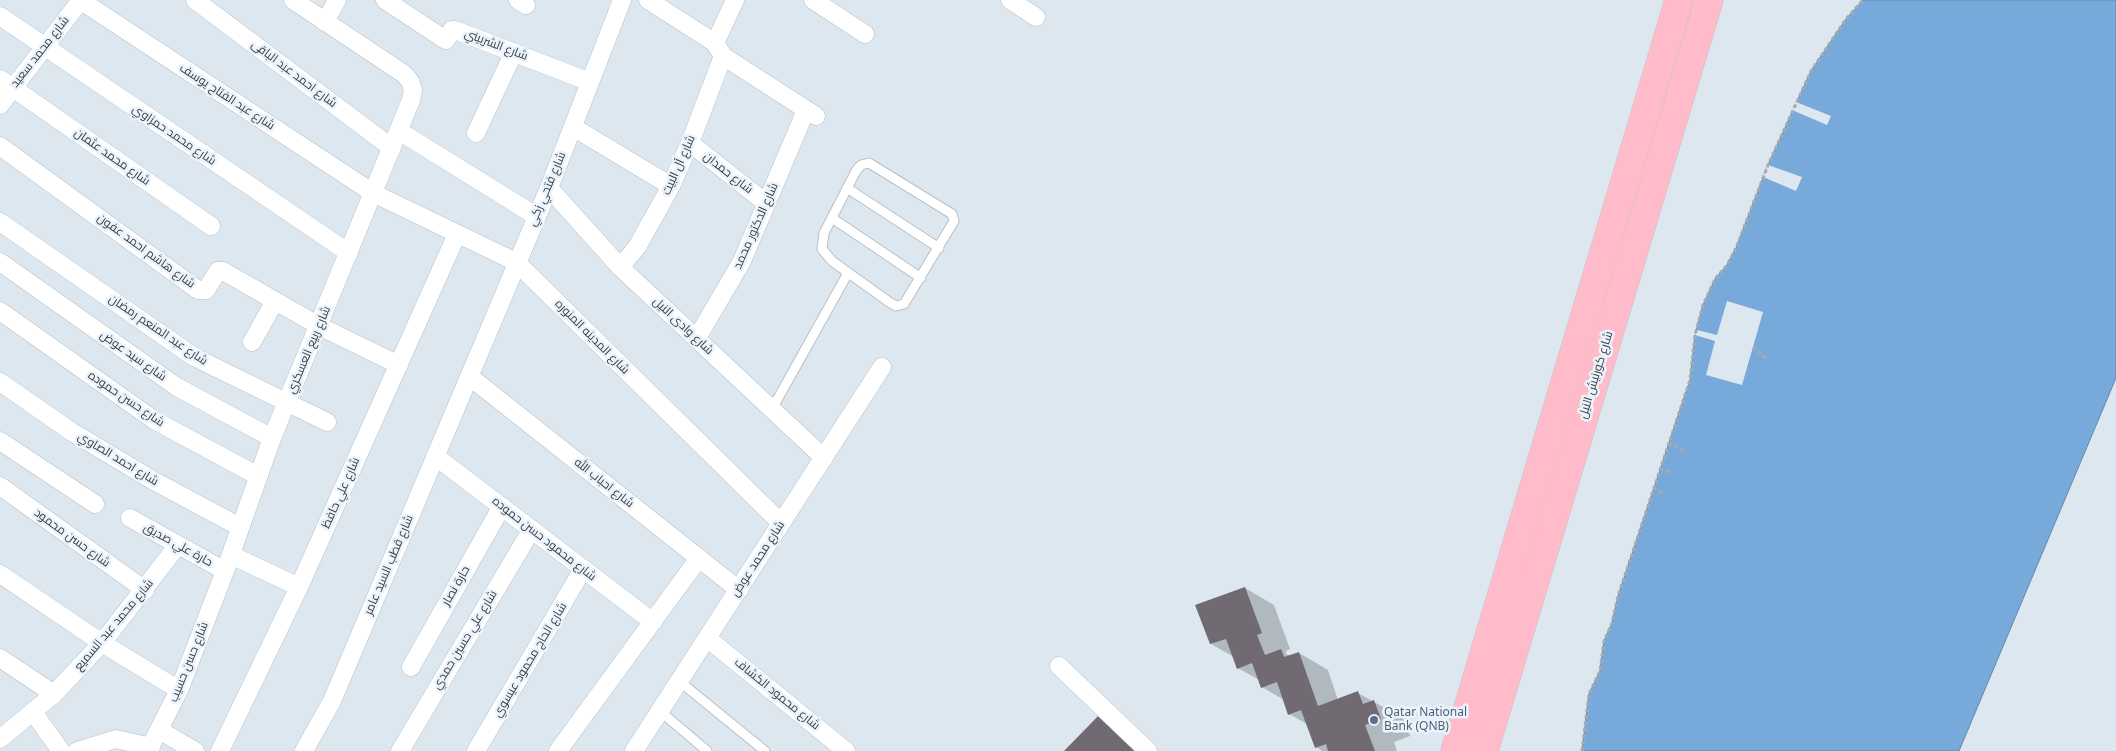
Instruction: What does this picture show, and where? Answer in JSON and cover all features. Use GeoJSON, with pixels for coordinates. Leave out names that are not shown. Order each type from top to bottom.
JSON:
{"type":"FeatureCollection","features":[{"type":"Feature","properties":{"kind":"highway"},"geometry":{"type":"LineString","coordinates":[[1455,751],[1679,0]]}},
{"type":"Feature","properties":{"kind":"highway","name":"شارع كورنيش النيل"},"geometry":{"type":"LineString","coordinates":[[1484,751],[1709,0]]}},
{"type":"Feature","properties":{"kind":"street","name":"شارع محمد سعيد"},"geometry":{"type":"LineString","coordinates":[[0,105],[6,84],[44,47],[81,0]]}},
{"type":"Feature","properties":{"kind":"street","name":"شارع عبد الفتاح يوسف"},"geometry":{"type":"LineString","coordinates":[[81,0],[373,193]]}},
{"type":"Feature","properties":{"kind":"street","name":"شارع احمد عبد الباقى"},"geometry":{"type":"LineString","coordinates":[[195,0],[392,148]]}},
{"type":"Feature","properties":{"kind":"street"},"geometry":{"type":"LineString","coordinates":[[293,0],[325,22],[337,0]]}},
{"type":"Feature","properties":{"kind":"street","name":"شارع الشربيني"},"geometry":{"type":"LineString","coordinates":[[385,0],[445,40],[454,30],[590,82]]}},
{"type":"Feature","properties":{"kind":"street","name":"شارع فتحي زكي"},"geometry":{"type":"LineString","coordinates":[[469,376],[548,188],[622,0]]}},
{"type":"Feature","properties":{"kind":"street"},"geometry":{"type":"LineString","coordinates":[[648,0],[719,49]]}},
{"type":"Feature","properties":{"kind":"street","name":"شارع آل البيت"},"geometry":{"type":"LineString","coordinates":[[620,267],[637,247],[671,186],[690,144],[735,0]]}},
{"type":"Feature","properties":{"kind":"street"},"geometry":{"type":"LineString","coordinates":[[813,0],[864,34]]}},
{"type":"Feature","properties":{"kind":"street"},"geometry":{"type":"LineString","coordinates":[[1010,0],[1036,16]]}},
{"type":"Feature","properties":{"kind":"street","name":"شارع محمد حمزاوي"},"geometry":{"type":"LineString","coordinates":[[0,16],[349,253]]}},
{"type":"Feature","properties":{"kind":"street","name":"شارع ربيع العسكري"},"geometry":{"type":"LineString","coordinates":[[228,563],[272,438],[399,131],[413,90],[410,81],[404,74],[325,22]]}},
{"type":"Feature","properties":{"kind":"street","name":"شارع الدكتور محمد"},"geometry":{"type":"LineString","coordinates":[[697,338],[742,261],[766,204],[811,113],[719,49]]}},
{"type":"Feature","properties":{"kind":"street"},"geometry":{"type":"LineString","coordinates":[[476,133],[514,52]]}},
{"type":"Feature","properties":{"kind":"street","name":"شارع محمد عثمان"},"geometry":{"type":"LineString","coordinates":[[6,84],[211,226]]}},
{"type":"Feature","properties":{"kind":"street"},"geometry":{"type":"LineString","coordinates":[[573,126],[671,186]]}},
{"type":"Feature","properties":{"kind":"street"},"geometry":{"type":"LineString","coordinates":[[399,131],[536,216]]}},
{"type":"Feature","properties":{"kind":"street","name":"شارع حمدان"},"geometry":{"type":"LineString","coordinates":[[690,144],[766,204]]}},
{"type":"Feature","properties":{"kind":"street","name":"شارع هاشم احمد عفون"},"geometry":{"type":"LineString","coordinates":[[0,146],[198,290],[206,290],[220,270],[319,326],[399,365]]}},
{"type":"Feature","properties":{"kind":"street","name":"شارع وادى النيل"},"geometry":{"type":"LineString","coordinates":[[548,188],[620,267],[824,458]]}},
{"type":"Feature","properties":{"kind":"street","name":"شارع المدينه المنوره"},"geometry":{"type":"LineString","coordinates":[[373,193],[516,262],[781,523]]}},
{"type":"Feature","properties":{"kind":"street","name":"شارع عبد المنعم رمضان"},"geometry":{"type":"LineString","coordinates":[[0,222],[194,357],[327,422]]}},
{"type":"Feature","properties":{"kind":"street","name":"شارع علي حافظ"},"geometry":{"type":"LineString","coordinates":[[220,751],[299,586],[457,234]]}},
{"type":"Feature","properties":{"kind":"street","name":"شارع سيد عوض"},"geometry":{"type":"LineString","coordinates":[[0,262],[177,387],[272,438]]}},
{"type":"Feature","properties":{"kind":"street"},"geometry":{"type":"LineString","coordinates":[[252,342],[275,301]]}},
{"type":"Feature","properties":{"kind":"street","name":"شارع حسن حموده"},"geometry":{"type":"LineString","coordinates":[[0,311],[154,420],[258,476]]}},
{"type":"Feature","properties":{"kind":"street","name":"شارع محمد عوض"},"geometry":{"type":"LineString","coordinates":[[634,751],[882,367]]}},
{"type":"Feature","properties":{"kind":"street","name":"شارع قطب السيد عامر"},"geometry":{"type":"LineString","coordinates":[[304,751],[332,701],[469,376]]}},
{"type":"Feature","properties":{"kind":"street","name":"شارع احباب الله"},"geometry":{"type":"LineString","coordinates":[[469,376],[739,590]]}},
{"type":"Feature","properties":{"kind":"street","name":"شارع احمد الصاوي"},"geometry":{"type":"LineString","coordinates":[[0,382],[72,432],[154,482],[240,527]]}},
{"type":"Feature","properties":{"kind":"street"},"geometry":{"type":"LineString","coordinates":[[0,441],[95,504]]}},
{"type":"Feature","properties":{"kind":"street","name":"شارع محمود حسن حموده"},"geometry":{"type":"LineString","coordinates":[[435,456],[653,622]]}},
{"type":"Feature","properties":{"kind":"street","name":"شارع حسن محمود"},"geometry":{"type":"LineString","coordinates":[[0,486],[145,590]]}},
{"type":"Feature","properties":{"kind":"street","name":"حارة نصار"},"geometry":{"type":"LineString","coordinates":[[411,667],[502,506]]}},
{"type":"Feature","properties":{"kind":"street","name":"حارة علي صديق"},"geometry":{"type":"LineString","coordinates":[[130,518],[178,545],[299,586]]}},
{"type":"Feature","properties":{"kind":"street","name":"شارع علي حسين حمدي"},"geometry":{"type":"LineString","coordinates":[[400,751],[532,529]]}},
{"type":"Feature","properties":{"kind":"street","name":"شارع محمد عبد السميع"},"geometry":{"type":"LineString","coordinates":[[0,739],[54,694],[102,643],[178,545]]}},
{"type":"Feature","properties":{"kind":"street"},"geometry":{"type":"LineString","coordinates":[[558,751],[699,558]]}},
{"type":"Feature","properties":{"kind":"street","name":"شارع حسن حسيب"},"geometry":{"type":"LineString","coordinates":[[149,749],[179,690],[228,563]]}},
{"type":"Feature","properties":{"kind":"street","name":"شارع الحاج محمود عيسوي"},"geometry":{"type":"LineString","coordinates":[[476,751],[583,569]]}},
{"type":"Feature","properties":{"kind":"street"},"geometry":{"type":"LineString","coordinates":[[0,574],[102,643],[179,690]]}},
{"type":"Feature","properties":{"kind":"street","name":"شارع محمود الكشاف"},"geometry":{"type":"LineString","coordinates":[[707,638],[846,751]]}},
{"type":"Feature","properties":{"kind":"street"},"geometry":{"type":"LineString","coordinates":[[0,658],[54,694]]}},
{"type":"Feature","properties":{"kind":"street"},"geometry":{"type":"LineString","coordinates":[[1059,666],[1148,751]]}},
{"type":"Feature","properties":{"kind":"street"},"geometry":{"type":"LineString","coordinates":[[33,712],[61,751]]}},
{"type":"Feature","properties":{"kind":"street"},"geometry":{"type":"LineString","coordinates":[[159,730],[195,751]]}},
{"type":"Feature","properties":{"kind":"street"},"geometry":{"type":"LineString","coordinates":[[77,751],[116,739],[149,749]]}},
{"type":"Feature","properties":{"kind":"lane"},"geometry":{"type":"LineString","coordinates":[[869,163],[952,214],[954,221],[904,304],[896,306],[848,273],[826,256],[822,249],[822,241],[847,188],[861,165],[869,163]]}},
{"type":"Feature","properties":{"kind":"lane"},"geometry":{"type":"LineString","coordinates":[[847,188],[939,248]]}},
{"type":"Feature","properties":{"kind":"lane"},"geometry":{"type":"LineString","coordinates":[[832,218],[921,278]]}},
{"type":"Feature","properties":{"kind":"lane"},"geometry":{"type":"LineString","coordinates":[[772,408],[848,273]]}},
{"type":"Feature","properties":{"kind":"lane"},"geometry":{"type":"LineString","coordinates":[[679,681],[764,751]]}},
{"type":"Feature","properties":{"kind":"lane"},"geometry":{"type":"LineString","coordinates":[[660,711],[707,751]]}},
{"type":"Feature","properties":{"kind":"path"},"geometry":{"type":"LineString","coordinates":[[1582,751],[1589,694],[1600,670],[1604,641],[1612,623],[1618,596],[1690,380],[1695,335],[1703,305],[1715,279],[1728,265],[1736,248],[1768,164],[1811,71],[1846,19],[1863,0]]}},
{"type":"Feature","properties":{"kind":"path"},"geometry":{"type":"LineString","coordinates":[[1753,347],[1766,358]]}},
{"type":"Feature","properties":{"kind":"path"},"geometry":{"type":"LineString","coordinates":[[1668,444],[1684,451]]}},
{"type":"Feature","properties":{"kind":"path"},"geometry":{"type":"LineString","coordinates":[[1659,469],[1673,473]]}},
{"type":"Feature","properties":{"kind":"path"},"geometry":{"type":"LineString","coordinates":[[1653,488],[1666,494]]}},
{"type":"Feature","properties":{"kind":"water"},"geometry":{"type":"Polygon","coordinates":[[[1863,0],[2116,0],[2116,378],[1959,751],[1582,751],[1589,694],[1600,671],[1604,641],[1612,623],[1618,596],[1690,380],[1695,335],[1703,305],[1715,279],[1727,265],[1736,248],[1768,165],[1811,71],[1846,19],[1863,0]]]}},
{"type":"Feature","properties":{"kind":"pier"},"geometry":{"type":"Polygon","coordinates":[[[1796,102],[1831,116],[1827,125],[1792,110],[1796,102]]]}},
{"type":"Feature","properties":{"kind":"pier"},"geometry":{"type":"Polygon","coordinates":[[[1768,165],[1802,177],[1796,191],[1763,177],[1768,165]]]}},
{"type":"Feature","properties":{"kind":"pier"},"geometry":{"type":"Polygon","coordinates":[[[1727,301],[1763,312],[1742,385],[1706,375],[1715,341],[1695,335],[1697,330],[1717,335],[1727,301]]]}},
{"type":"Feature","properties":{"kind":"building"},"geometry":{"type":"Polygon","coordinates":[[[1245,587],[1262,633],[1257,635],[1265,655],[1281,649],[1284,657],[1299,652],[1318,706],[1358,691],[1363,704],[1374,700],[1381,719],[1365,725],[1375,751],[1328,751],[1326,744],[1315,748],[1301,710],[1288,715],[1277,682],[1261,688],[1252,663],[1237,669],[1226,639],[1210,644],[1195,605],[1245,587]]]}},
{"type":"Feature","properties":{"kind":"building"},"geometry":{"type":"Polygon","coordinates":[[[1102,712],[1141,751],[1064,751],[1102,712]]]}},
{"type":"Feature","properties":{"kind":"place","name":"Qatar National Bank (QNB)"},"geometry":{"type":"Point","coordinates":[1374,720]}}]}
